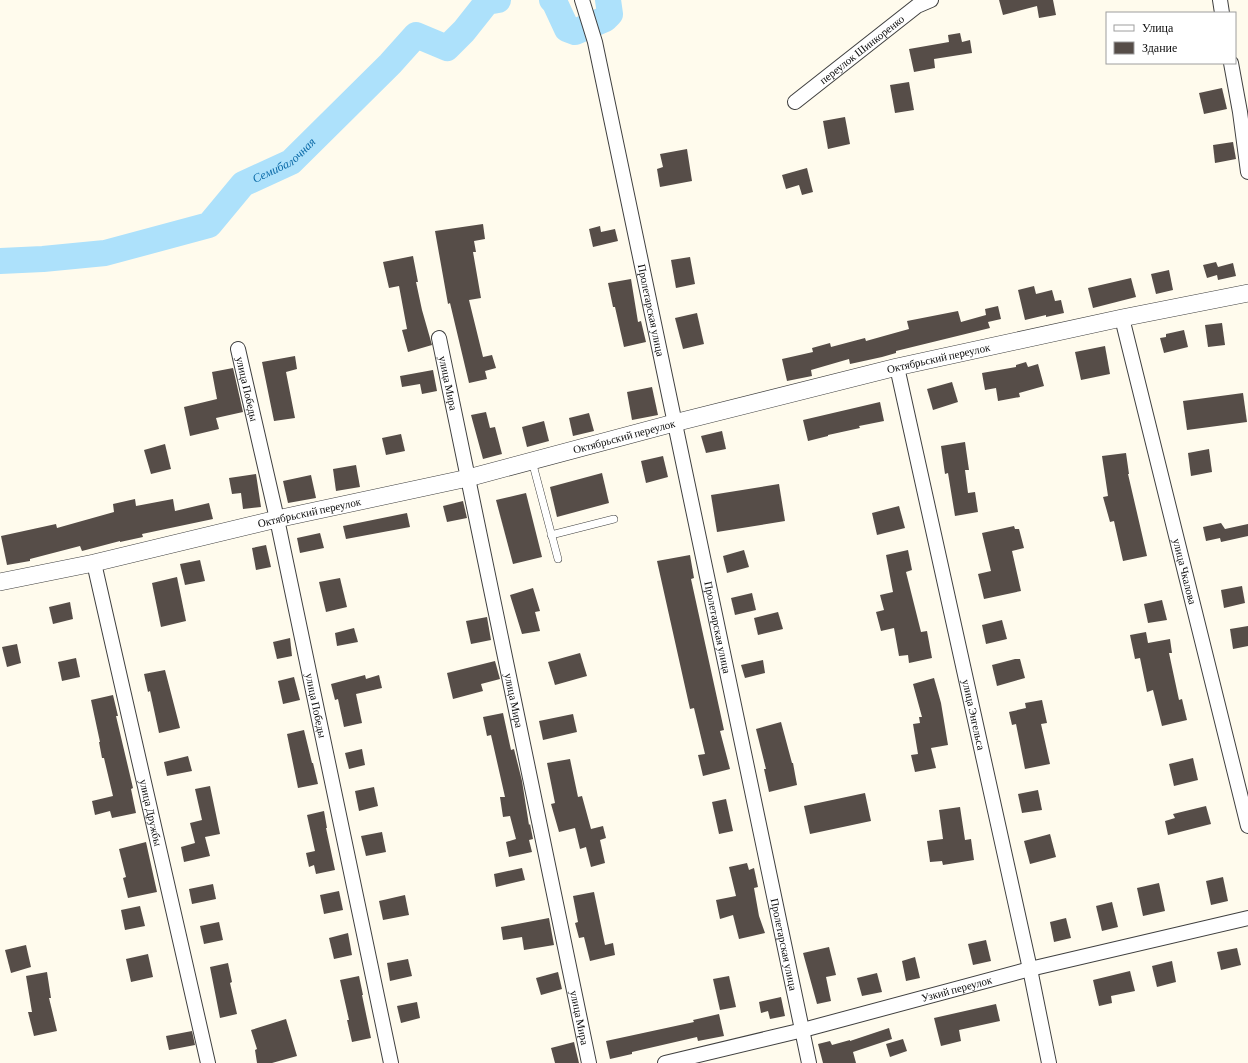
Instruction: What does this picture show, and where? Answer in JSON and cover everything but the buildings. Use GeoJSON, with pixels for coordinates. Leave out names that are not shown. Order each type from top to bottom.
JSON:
{"type":"FeatureCollection","features":[{"type":"Feature","properties":{"kind":"street","name":"Пролетарская улица"},"geometry":{"type":"LineString","coordinates":[[582,0],[595,42],[809,1063]]}},
{"type":"Feature","properties":{"kind":"street","name":"переулок Шинкоренко"},"geometry":{"type":"LineString","coordinates":[[795,102],[918,6],[931,0]]}},
{"type":"Feature","properties":{"kind":"street"},"geometry":{"type":"LineString","coordinates":[[1220,0],[1222,12]]}},
{"type":"Feature","properties":{"kind":"street"},"geometry":{"type":"LineString","coordinates":[[1231,64],[1240,112],[1248,172]]}},
{"type":"Feature","properties":{"kind":"street","name":"Октябрьский переулок"},"geometry":{"type":"LineString","coordinates":[[0,582],[94,563],[277,519],[468,478],[674,423],[897,367],[1122,318],[1248,293]]}},
{"type":"Feature","properties":{"kind":"street","name":"улица Чкалова"},"geometry":{"type":"LineString","coordinates":[[1122,318],[1248,826]]}},
{"type":"Feature","properties":{"kind":"street","name":"улица Мира"},"geometry":{"type":"LineString","coordinates":[[439,338],[589,1063]]}},
{"type":"Feature","properties":{"kind":"street","name":"улица Победы"},"geometry":{"type":"LineString","coordinates":[[238,349],[277,519],[391,1063]]}},
{"type":"Feature","properties":{"kind":"street","name":"улица Энгельса"},"geometry":{"type":"LineString","coordinates":[[897,367],[1030,969],[1049,1063]]}},
{"type":"Feature","properties":{"kind":"street","name":"улица Дружбы"},"geometry":{"type":"LineString","coordinates":[[94,563],[208,1063]]}},
{"type":"Feature","properties":{"kind":"street","name":"Узкий переулок"},"geometry":{"type":"LineString","coordinates":[[665,1063],[803,1030],[1030,969],[1248,918]]}},
{"type":"Feature","properties":{"kind":"lane"},"geometry":{"type":"LineString","coordinates":[[532,461],[558,559]]}},
{"type":"Feature","properties":{"kind":"lane"},"geometry":{"type":"LineString","coordinates":[[552,536],[614,519]]}},
{"type":"Feature","properties":{"kind":"waterway","name":"Семибалочная"},"geometry":{"type":"LineString","coordinates":[[0,261],[43,259],[105,253],[209,225],[243,184],[291,162],[390,64],[416,35],[447,48],[464,31],[487,2],[498,0]]}},
{"type":"Feature","properties":{"kind":"waterway","name":"Семибалочная"},"geometry":{"type":"LineString","coordinates":[[552,0],[554,1],[567,29],[575,32],[605,19],[610,14],[608,0]]}}]}
